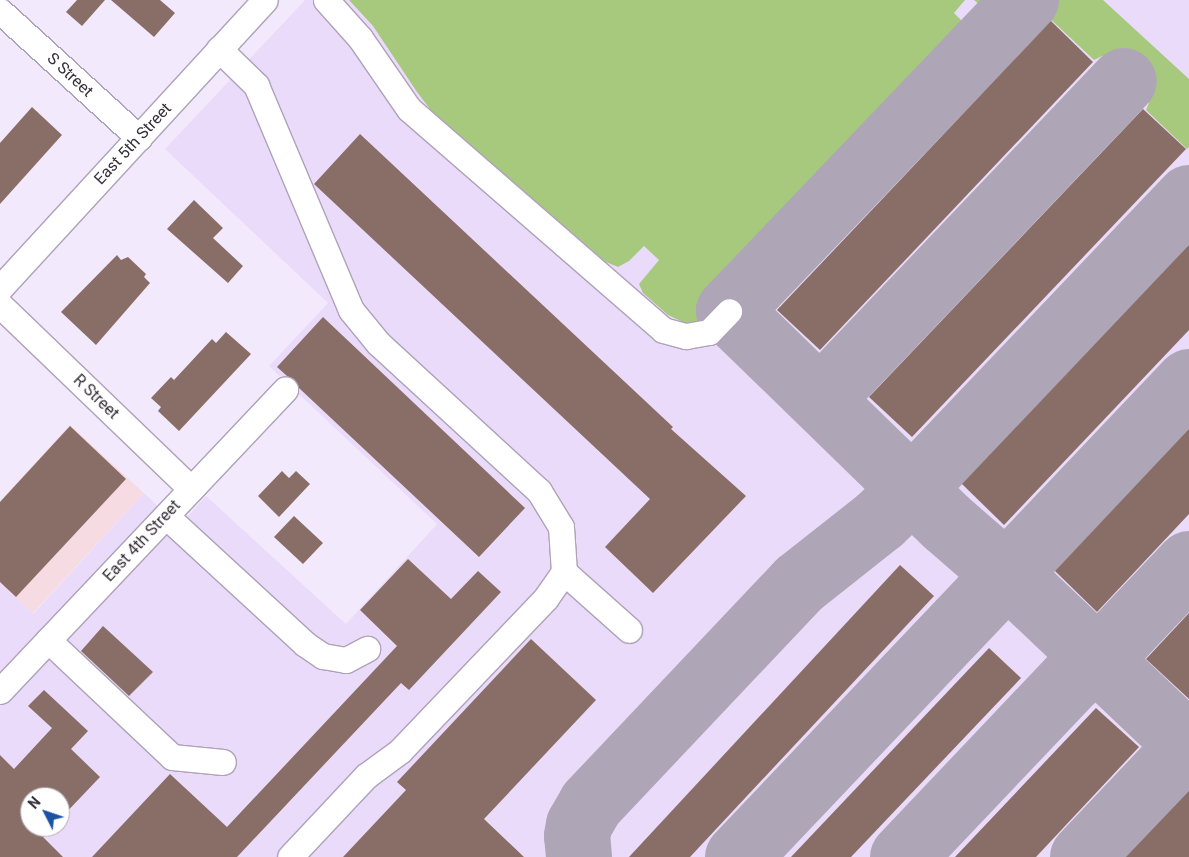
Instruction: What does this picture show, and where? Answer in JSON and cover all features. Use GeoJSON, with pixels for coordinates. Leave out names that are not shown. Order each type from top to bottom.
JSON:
{"type":"FeatureCollection","features":[{"type":"Feature","properties":{"kind":"street","name":"East 5th Street"},"geometry":{"type":"LineString","coordinates":[[0,288],[265,0]]}},
{"type":"Feature","properties":{"kind":"street"},"geometry":{"type":"LineString","coordinates":[[326,0],[360,38],[409,109],[663,330],[686,336],[710,332],[729,311]]}},
{"type":"Feature","properties":{"kind":"street","name":"S Street"},"geometry":{"type":"LineString","coordinates":[[0,11],[139,138]]}},
{"type":"Feature","properties":{"kind":"street"},"geometry":{"type":"LineString","coordinates":[[219,49],[256,85],[351,310],[378,343],[539,491],[561,527],[564,572],[546,598],[400,751],[366,776],[290,857]]}},
{"type":"Feature","properties":{"kind":"street","name":"R Street"},"geometry":{"type":"LineString","coordinates":[[0,305],[191,489]]}},
{"type":"Feature","properties":{"kind":"street","name":"East 4th Street"},"geometry":{"type":"LineString","coordinates":[[0,691],[284,390]]}},
{"type":"Feature","properties":{"kind":"street"},"geometry":{"type":"LineString","coordinates":[[166,516],[305,644],[324,656],[346,660],[367,649]]}},
{"type":"Feature","properties":{"kind":"street"},"geometry":{"type":"LineString","coordinates":[[564,572],[628,630]]}},
{"type":"Feature","properties":{"kind":"street"},"geometry":{"type":"LineString","coordinates":[[48,640],[172,757],[223,762]]}},
{"type":"Feature","properties":{"kind":"shaded area"},"geometry":{"type":"Polygon","coordinates":[[[305,0],[1189,0],[1189,857],[0,857],[0,583],[33,614],[144,493],[179,526],[206,496],[346,624],[437,524],[269,366],[328,303],[165,149],[305,0]]]}},
{"type":"Feature","properties":{"kind":"shaded area"},"geometry":{"type":"Polygon","coordinates":[[[70,425],[144,493],[32,614],[0,583],[0,501],[70,425]]]}},
{"type":"Feature","properties":{"kind":"green space"},"geometry":{"type":"Polygon","coordinates":[[[349,0],[965,0],[954,13],[975,34],[709,316],[697,325],[685,323],[668,315],[643,293],[639,284],[659,260],[644,246],[629,261],[618,267],[606,262],[433,113],[373,26],[349,0]]]}},
{"type":"Feature","properties":{"kind":"green space"},"geometry":{"type":"Polygon","coordinates":[[[974,0],[1010,0],[992,16],[974,0]]]}},
{"type":"Feature","properties":{"kind":"green space"},"geometry":{"type":"Polygon","coordinates":[[[1030,0],[1103,0],[1189,79],[1189,147],[1187,149],[1146,110],[1149,103],[1102,56],[1094,60],[1030,0]]]}},
{"type":"Feature","properties":{"kind":"building"},"geometry":{"type":"Polygon","coordinates":[[[77,0],[105,0],[82,26],[66,12],[77,0]]]}},
{"type":"Feature","properties":{"kind":"building"},"geometry":{"type":"Polygon","coordinates":[[[111,0],[160,0],[175,13],[154,37],[111,0]]]}},
{"type":"Feature","properties":{"kind":"building"},"geometry":{"type":"Polygon","coordinates":[[[1051,21],[1093,62],[820,350],[777,310],[1051,21]]]}},
{"type":"Feature","properties":{"kind":"building"},"geometry":{"type":"Polygon","coordinates":[[[32,107],[62,135],[0,204],[0,143],[32,107]]]}},
{"type":"Feature","properties":{"kind":"building"},"geometry":{"type":"Polygon","coordinates":[[[1143,109],[1186,149],[912,437],[869,397],[1143,109]]]}},
{"type":"Feature","properties":{"kind":"building"},"geometry":{"type":"Polygon","coordinates":[[[360,134],[673,427],[671,429],[746,496],[653,593],[605,547],[650,499],[314,184],[360,134]]]}},
{"type":"Feature","properties":{"kind":"building"},"geometry":{"type":"Polygon","coordinates":[[[194,200],[223,228],[213,238],[243,266],[228,283],[167,229],[194,200]]]}},
{"type":"Feature","properties":{"kind":"building"},"geometry":{"type":"Polygon","coordinates":[[[1189,245],[1189,330],[1004,525],[962,484],[1189,245]]]}},
{"type":"Feature","properties":{"kind":"building"},"geometry":{"type":"Polygon","coordinates":[[[117,255],[121,260],[128,257],[146,274],[144,277],[150,283],[96,345],[61,312],[117,255]]]}},
{"type":"Feature","properties":{"kind":"building"},"geometry":{"type":"Polygon","coordinates":[[[323,317],[525,508],[479,557],[299,388],[294,379],[287,376],[277,367],[323,317]]]}},
{"type":"Feature","properties":{"kind":"building"},"geometry":{"type":"Polygon","coordinates":[[[226,332],[251,354],[179,431],[158,411],[161,407],[151,398],[171,377],[174,380],[212,339],[216,343],[226,332]]]}},
{"type":"Feature","properties":{"kind":"building"},"geometry":{"type":"Polygon","coordinates":[[[70,426],[126,479],[16,597],[0,582],[0,502],[70,426]]]}},
{"type":"Feature","properties":{"kind":"building"},"geometry":{"type":"Polygon","coordinates":[[[1189,429],[1189,514],[1097,612],[1055,571],[1189,429]]]}},
{"type":"Feature","properties":{"kind":"building"},"geometry":{"type":"Polygon","coordinates":[[[282,471],[289,478],[296,471],[310,484],[279,517],[258,496],[282,471]]]}},
{"type":"Feature","properties":{"kind":"building"},"geometry":{"type":"Polygon","coordinates":[[[294,516],[323,543],[303,564],[274,537],[294,516]]]}},
{"type":"Feature","properties":{"kind":"building"},"geometry":{"type":"Polygon","coordinates":[[[408,559],[451,599],[478,571],[501,592],[409,690],[401,683],[237,857],[92,857],[170,774],[227,827],[397,646],[360,610],[408,559]]]}},
{"type":"Feature","properties":{"kind":"building"},"geometry":{"type":"Polygon","coordinates":[[[900,565],[934,596],[690,857],[629,857],[900,565]]]}},
{"type":"Feature","properties":{"kind":"building"},"geometry":{"type":"Polygon","coordinates":[[[1189,613],[1189,699],[1146,659],[1189,613]]]}},
{"type":"Feature","properties":{"kind":"building"},"geometry":{"type":"Polygon","coordinates":[[[103,626],[153,672],[129,696],[81,651],[103,626]]]}},
{"type":"Feature","properties":{"kind":"building"},"geometry":{"type":"Polygon","coordinates":[[[531,639],[596,700],[484,819],[524,857],[343,857],[406,790],[397,782],[531,639]]]}},
{"type":"Feature","properties":{"kind":"building"},"geometry":{"type":"Polygon","coordinates":[[[989,648],[1021,678],[851,857],[791,857],[989,648]]]}},
{"type":"Feature","properties":{"kind":"building"},"geometry":{"type":"Polygon","coordinates":[[[44,690],[88,731],[71,749],[100,777],[70,808],[70,787],[20,787],[20,837],[43,837],[63,857],[0,857],[0,755],[14,769],[52,728],[28,706],[44,690]]]}},
{"type":"Feature","properties":{"kind":"building"},"geometry":{"type":"Polygon","coordinates":[[[1096,708],[1139,747],[1036,857],[955,857],[1096,708]]]}},
{"type":"Feature","properties":{"kind":"building"},"geometry":{"type":"Polygon","coordinates":[[[1189,791],[1189,857],[1126,857],[1189,791]]]}},
{"type":"Feature","properties":{"kind":"taxiway"},"geometry":{"type":"LineString","coordinates":[[1026,0],[729,311],[946,522],[1031,596],[1189,746]]}},
{"type":"Feature","properties":{"kind":"taxiway"},"geometry":{"type":"LineString","coordinates":[[821,399],[1124,81]]}},
{"type":"Feature","properties":{"kind":"taxiway"},"geometry":{"type":"LineString","coordinates":[[579,857],[577,836],[579,825],[591,804],[799,584],[880,520],[912,489],[1189,198]]}},
{"type":"Feature","properties":{"kind":"taxiway"},"geometry":{"type":"LineString","coordinates":[[738,857],[1189,382]]}},
{"type":"Feature","properties":{"kind":"taxiway"},"geometry":{"type":"LineString","coordinates":[[903,857],[1071,680],[1121,636],[1189,564]]}},
{"type":"Feature","properties":{"kind":"taxiway"},"geometry":{"type":"LineString","coordinates":[[1083,857],[1189,745]]}}]}
